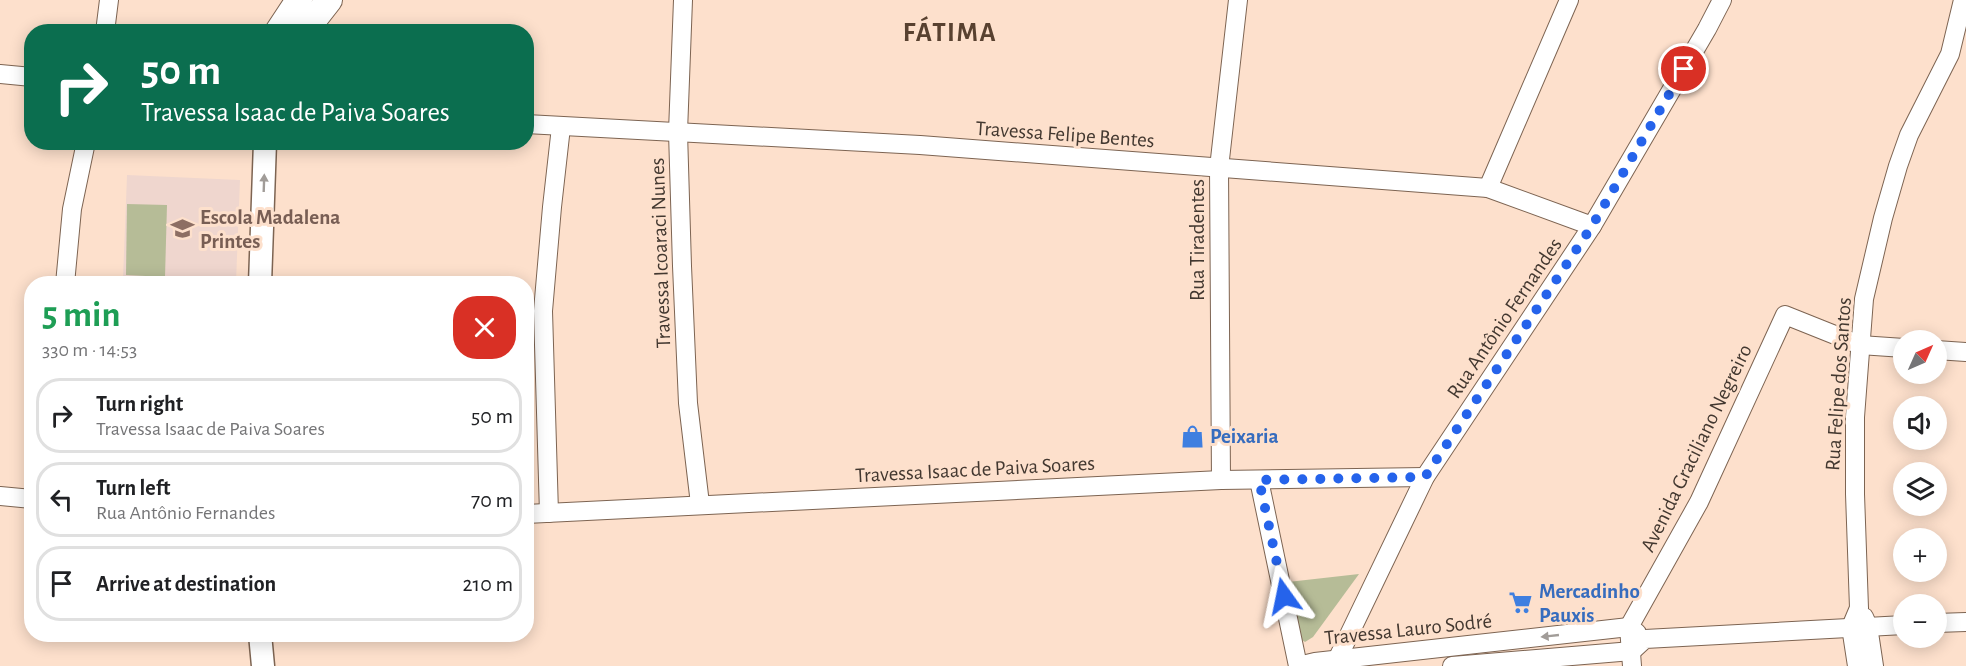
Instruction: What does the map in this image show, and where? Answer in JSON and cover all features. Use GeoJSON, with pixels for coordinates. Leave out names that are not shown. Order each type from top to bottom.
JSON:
{"type":"FeatureCollection","features":[{"type":"Feature","properties":{"kind":"main road"},"geometry":{"type":"LineString","coordinates":[[284,24],[300,0]]}},
{"type":"Feature","properties":{"kind":"main road"},"geometry":{"type":"LineString","coordinates":[[310,24],[329,0]]}},
{"type":"Feature","properties":{"kind":"street"},"geometry":{"type":"LineString","coordinates":[[106,24],[109,0]]}},
{"type":"Feature","properties":{"kind":"street","name":"Travessa Icoaraci Nunes"},"geometry":{"type":"LineString","coordinates":[[683,0],[678,132],[682,266],[688,403],[700,504]]}},
{"type":"Feature","properties":{"kind":"street","name":"Rua Tiradentes"},"geometry":{"type":"LineString","coordinates":[[1221,480],[1219,168],[1238,0]]}},
{"type":"Feature","properties":{"kind":"street"},"geometry":{"type":"LineString","coordinates":[[1488,188],[1569,0]]}},
{"type":"Feature","properties":{"kind":"street","name":"Rua Antônio Fernandes"},"geometry":{"type":"LineString","coordinates":[[1336,663],[1425,477],[1592,226],[1722,0]]}},
{"type":"Feature","properties":{"kind":"street","name":"Rua Felipe dos Santos"},"geometry":{"type":"LineString","coordinates":[[1857,666],[1860,627],[1855,494],[1856,417],[1864,299],[1883,218],[1898,166],[1913,126],[1958,56],[1963,0]]}},
{"type":"Feature","properties":{"kind":"street"},"geometry":{"type":"LineString","coordinates":[[0,74],[24,76]]}},
{"type":"Feature","properties":{"kind":"street","name":"Travessa Felipe Bentes"},"geometry":{"type":"LineString","coordinates":[[534,125],[920,145],[1488,188],[1592,226]]}},
{"type":"Feature","properties":{"kind":"street"},"geometry":{"type":"LineString","coordinates":[[549,513],[543,311],[561,127]]}},
{"type":"Feature","properties":{"kind":"street"},"geometry":{"type":"LineString","coordinates":[[66,276],[72,209],[84,150]]}},
{"type":"Feature","properties":{"kind":"street"},"geometry":{"type":"LineString","coordinates":[[260,276],[265,150]]}},
{"type":"Feature","properties":{"kind":"street","name":"Avenida Graciliano Negreiro"},"geometry":{"type":"LineString","coordinates":[[1629,627],[1699,502],[1785,315],[1860,345]]}},
{"type":"Feature","properties":{"kind":"street"},"geometry":{"type":"LineString","coordinates":[[1860,345],[1893,347]]}},
{"type":"Feature","properties":{"kind":"street"},"geometry":{"type":"LineString","coordinates":[[1947,351],[1966,352]]}},
{"type":"Feature","properties":{"kind":"street","name":"Travessa Isaac de Paiva Soares"},"geometry":{"type":"LineString","coordinates":[[534,514],[1221,480],[1425,477]]}},
{"type":"Feature","properties":{"kind":"street"},"geometry":{"type":"LineString","coordinates":[[1259,480],[1302,665]]}},
{"type":"Feature","properties":{"kind":"street"},"geometry":{"type":"LineString","coordinates":[[0,496],[24,498]]}},
{"type":"Feature","properties":{"kind":"street"},"geometry":{"type":"LineString","coordinates":[[1947,623],[1966,622]]}},
{"type":"Feature","properties":{"kind":"street","name":"Travessa Lauro Sodré"},"geometry":{"type":"LineString","coordinates":[[1452,666],[1637,652],[1860,627],[1893,626]]}},
{"type":"Feature","properties":{"kind":"street"},"geometry":{"type":"LineString","coordinates":[[1629,627],[1637,652]]}},
{"type":"Feature","properties":{"kind":"street","name":"Travessa Lauro Sodré"},"geometry":{"type":"LineString","coordinates":[[1302,665],[1336,663],[1629,627]]}},
{"type":"Feature","properties":{"kind":"street","name":"Rua Felipe dos Santos"},"geometry":{"type":"LineString","coordinates":[[1860,627],[1874,666]]}},
{"type":"Feature","properties":{"kind":"street"},"geometry":{"type":"LineString","coordinates":[[262,642],[263,666]]}},
{"type":"Feature","properties":{"kind":"shaded area","name":"Escola Madalena Printes"},"geometry":{"type":"Polygon","coordinates":[[[127,175],[240,180],[236,276],[123,276],[127,175]]]}},
{"type":"Feature","properties":{"kind":"green space"},"geometry":{"type":"Polygon","coordinates":[[[127,204],[167,205],[165,276],[126,275],[127,204]]]}},
{"type":"Feature","properties":{"kind":"green space"},"geometry":{"type":"Polygon","coordinates":[[[1359,574],[1313,637],[1305,642],[1302,640],[1288,582],[1359,574]]]}},
{"type":"Feature","properties":{"kind":"place","name":"Escola Madalena Printes"},"geometry":{"type":"Point","coordinates":[182,229]}},
{"type":"Feature","properties":{"kind":"place","name":"Peixaria"},"geometry":{"type":"Point","coordinates":[1192,436]}},
{"type":"Feature","properties":{"kind":"place","name":"Mercadinho Pauxis"},"geometry":{"type":"Point","coordinates":[1521,603]}},
{"type":"Feature","properties":{"kind":"district","name":"FÁTIMA"},"geometry":{"type":"Point","coordinates":[950,32]}},
{"type":"Feature","properties":{"kind":"route"},"geometry":{"type":"LineString","coordinates":[[1284,596],[1259,480],[1425,477],[1592,226],[1684,69]]}}]}
